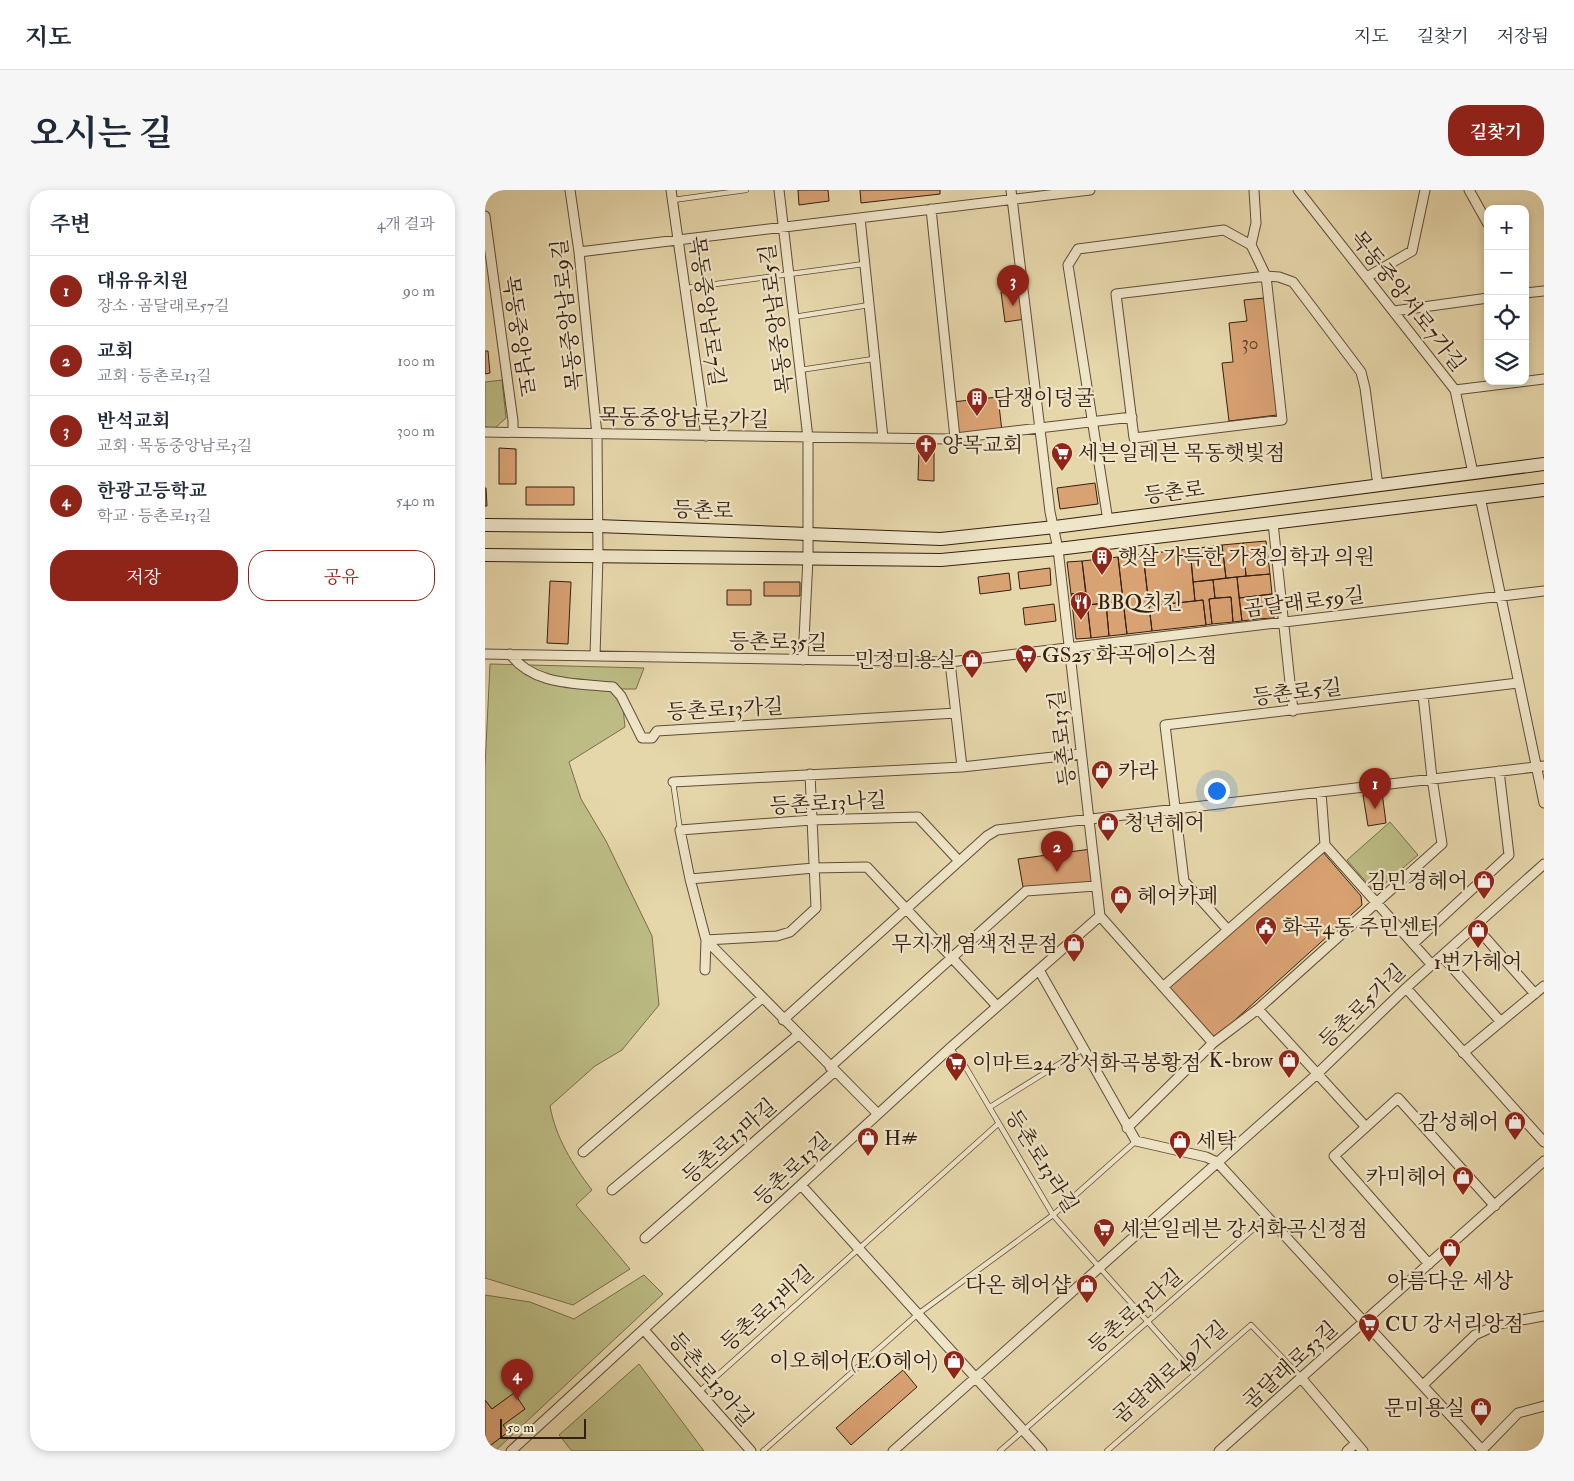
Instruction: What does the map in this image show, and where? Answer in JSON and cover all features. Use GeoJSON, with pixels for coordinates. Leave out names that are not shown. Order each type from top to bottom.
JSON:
{"type":"FeatureCollection","features":[{"type":"Feature","properties":{"kind":"main road","name":"등촌로"},"geometry":{"type":"LineString","coordinates":[[485,524],[597,526],[941,539],[1108,521],[1544,464]]}},
{"type":"Feature","properties":{"kind":"main road","name":"등촌로"},"geometry":{"type":"LineString","coordinates":[[485,555],[941,560],[1058,549],[1544,490]]}},
{"type":"Feature","properties":{"kind":"street","name":"목동중앙남로9길"},"geometry":{"type":"LineString","coordinates":[[570,190],[579,252],[597,435],[597,526]]}},
{"type":"Feature","properties":{"kind":"street","name":"목동중앙남로7길"},"geometry":{"type":"LineString","coordinates":[[671,190],[680,240],[706,436]]}},
{"type":"Feature","properties":{"kind":"street","name":"목동중앙남로5길"},"geometry":{"type":"LineString","coordinates":[[779,190],[808,438],[808,534]]}},
{"type":"Feature","properties":{"kind":"street"},"geometry":{"type":"LineString","coordinates":[[579,252],[931,209],[1011,195],[1090,190]]}},
{"type":"Feature","properties":{"kind":"street"},"geometry":{"type":"LineString","coordinates":[[1251,246],[1256,223],[1254,190]]}},
{"type":"Feature","properties":{"kind":"street","name":"목동중앙서로7가길"},"geometry":{"type":"LineString","coordinates":[[1298,190],[1455,390],[1473,473]]}},
{"type":"Feature","properties":{"kind":"street"},"geometry":{"type":"LineString","coordinates":[[1367,277],[1412,251],[1425,190]]}},
{"type":"Feature","properties":{"kind":"street"},"geometry":{"type":"LineString","coordinates":[[1469,190],[1484,217]]}},
{"type":"Feature","properties":{"kind":"street","name":"등촌로13길"},"geometry":{"type":"LineString","coordinates":[[511,1451],[950,1048],[1100,916],[1058,549],[1055,527],[1050,512],[1011,195]]}},
{"type":"Feature","properties":{"kind":"street"},"geometry":{"type":"LineString","coordinates":[[931,209],[955,438]]}},
{"type":"Feature","properties":{"kind":"street","name":"목동중앙남로"},"geometry":{"type":"LineString","coordinates":[[485,216],[513,432]]}},
{"type":"Feature","properties":{"kind":"street"},"geometry":{"type":"LineString","coordinates":[[860,218],[873,359],[883,438]]}},
{"type":"Feature","properties":{"kind":"street"},"geometry":{"type":"LineString","coordinates":[[1108,521],[1068,265],[1077,249],[1224,230],[1251,246],[1266,276],[1282,420],[1134,438],[1116,294],[1266,276],[1279,276],[1293,282],[1361,372],[1365,388],[1378,486]]}},
{"type":"Feature","properties":{"kind":"street"},"geometry":{"type":"LineString","coordinates":[[1529,293],[1544,291]]}},
{"type":"Feature","properties":{"kind":"street"},"geometry":{"type":"LineString","coordinates":[[1394,311],[1484,299]]}},
{"type":"Feature","properties":{"kind":"street"},"geometry":{"type":"LineString","coordinates":[[1455,390],[1544,379]]}},
{"type":"Feature","properties":{"kind":"street","name":"목동중앙남로3가길"},"geometry":{"type":"LineString","coordinates":[[485,432],[808,438],[955,438],[1132,417]]}},
{"type":"Feature","properties":{"kind":"street"},"geometry":{"type":"LineString","coordinates":[[1480,498],[1518,683],[1540,766],[1544,804]]}},
{"type":"Feature","properties":{"kind":"street"},"geometry":{"type":"LineString","coordinates":[[1273,523],[1293,710]]}},
{"type":"Feature","properties":{"kind":"street"},"geometry":{"type":"LineString","coordinates":[[595,656],[597,526]]}},
{"type":"Feature","properties":{"kind":"street"},"geometry":{"type":"LineString","coordinates":[[803,660],[808,534]]}},
{"type":"Feature","properties":{"kind":"street","name":"곰달래로59길"},"geometry":{"type":"LineString","coordinates":[[1069,648],[1544,591]]}},
{"type":"Feature","properties":{"kind":"street","name":"등촌로35길"},"geometry":{"type":"LineString","coordinates":[[485,654],[950,662],[1069,648]]}},
{"type":"Feature","properties":{"kind":"street","name":"등촌로13가길"},"geometry":{"type":"LineString","coordinates":[[511,654],[520,667],[539,678],[613,687],[621,696],[642,738],[652,738],[657,731],[956,713]]}},
{"type":"Feature","properties":{"kind":"street"},"geometry":{"type":"LineString","coordinates":[[950,662],[962,767]]}},
{"type":"Feature","properties":{"kind":"street","name":"등촌로5길"},"geometry":{"type":"LineString","coordinates":[[1174,810],[1165,725],[1518,683]]}},
{"type":"Feature","properties":{"kind":"street"},"geometry":{"type":"LineString","coordinates":[[1127,1128],[1213,1043],[1258,1009],[1442,844],[1432,778],[1423,695]]}},
{"type":"Feature","properties":{"kind":"street"},"geometry":{"type":"LineString","coordinates":[[673,782],[962,767],[1081,754]]}},
{"type":"Feature","properties":{"kind":"street"},"geometry":{"type":"LineString","coordinates":[[783,1020],[987,836],[997,830],[1540,766]]}},
{"type":"Feature","properties":{"kind":"street"},"geometry":{"type":"LineString","coordinates":[[1413,944],[1509,855],[1499,771]]}},
{"type":"Feature","properties":{"kind":"street"},"geometry":{"type":"LineString","coordinates":[[706,940],[777,936],[790,932],[816,908],[810,774]]}},
{"type":"Feature","properties":{"kind":"street"},"geometry":{"type":"LineString","coordinates":[[1163,987],[1325,844],[1321,792]]}},
{"type":"Feature","properties":{"kind":"street"},"geometry":{"type":"LineString","coordinates":[[1174,810],[1184,881],[1228,930]]}},
{"type":"Feature","properties":{"kind":"street","name":"등촌로13나길"},"geometry":{"type":"LineString","coordinates":[[680,830],[812,820],[918,817],[959,861]]}},
{"type":"Feature","properties":{"kind":"street"},"geometry":{"type":"LineString","coordinates":[[680,830],[689,879],[706,940],[705,970]]}},
{"type":"Feature","properties":{"kind":"street","name":"등촌로5가길"},"geometry":{"type":"LineString","coordinates":[[1325,844],[1432,965]]}},
{"type":"Feature","properties":{"kind":"street","name":"등촌로5가길"},"geometry":{"type":"LineString","coordinates":[[1217,1162],[1317,1074],[1405,988],[1544,864]]}},
{"type":"Feature","properties":{"kind":"street"},"geometry":{"type":"LineString","coordinates":[[689,879],[814,868],[867,867],[905,910],[997,1006]]}},
{"type":"Feature","properties":{"kind":"street"},"geometry":{"type":"LineString","coordinates":[[833,1069],[1026,891],[1096,886]]}},
{"type":"Feature","properties":{"kind":"street"},"geometry":{"type":"LineString","coordinates":[[1100,916],[1213,1043]]}},
{"type":"Feature","properties":{"kind":"street"},"geometry":{"type":"LineString","coordinates":[[1475,926],[1535,994]]}},
{"type":"Feature","properties":{"kind":"street"},"geometry":{"type":"LineString","coordinates":[[706,940],[878,1114]]}},
{"type":"Feature","properties":{"kind":"street"},"geometry":{"type":"LineString","coordinates":[[1442,956],[1501,1022]]}},
{"type":"Feature","properties":{"kind":"street"},"geometry":{"type":"LineString","coordinates":[[1039,970],[1136,1141],[1206,1157],[1217,1162],[1365,1321],[1482,1451],[1518,1414],[1544,1406]]}},
{"type":"Feature","properties":{"kind":"street"},"geometry":{"type":"LineString","coordinates":[[1463,1053],[1544,986]]}},
{"type":"Feature","properties":{"kind":"street"},"geometry":{"type":"LineString","coordinates":[[1405,988],[1544,1142]]}},
{"type":"Feature","properties":{"kind":"street"},"geometry":{"type":"LineString","coordinates":[[583,1152],[762,998]]}},
{"type":"Feature","properties":{"kind":"street","name":"등촌로5가길"},"geometry":{"type":"LineString","coordinates":[[1258,1009],[1365,1126]]}},
{"type":"Feature","properties":{"kind":"street","name":"등촌로13마길"},"geometry":{"type":"LineString","coordinates":[[611,1190],[798,1035]]}},
{"type":"Feature","properties":{"kind":"street","name":"등촌로13마길"},"geometry":{"type":"LineString","coordinates":[[645,1238],[833,1069]]}},
{"type":"Feature","properties":{"kind":"street"},"geometry":{"type":"LineString","coordinates":[[1429,1264],[1334,1156],[1365,1126],[1398,1098],[1495,1206]]}},
{"type":"Feature","properties":{"kind":"street","name":"곰달래로53길"},"geometry":{"type":"LineString","coordinates":[[1219,1451],[1302,1379],[1544,1161]]}},
{"type":"Feature","properties":{"kind":"street"},"geometry":{"type":"LineString","coordinates":[[893,1451],[1217,1162]]}},
{"type":"Feature","properties":{"kind":"street"},"geometry":{"type":"LineString","coordinates":[[801,1185],[1042,1451]]}},
{"type":"Feature","properties":{"kind":"street"},"geometry":{"type":"LineString","coordinates":[[1423,1385],[1475,1335],[1499,1324],[1544,1316]]}},
{"type":"Feature","properties":{"kind":"street","name":"등촌로13아길"},"geometry":{"type":"LineString","coordinates":[[644,1330],[751,1451]]}},
{"type":"Feature","properties":{"kind":"street","name":"곰달래로49가길"},"geometry":{"type":"LineString","coordinates":[[1302,1379],[1363,1451]]}},
{"type":"Feature","properties":{"kind":"street"},"geometry":{"type":"LineString","coordinates":[[1347,1451],[1356,1443]]}},
{"type":"Feature","properties":{"kind":"lane"},"geometry":{"type":"LineString","coordinates":[[673,200],[746,190]]}},
{"type":"Feature","properties":{"kind":"lane"},"geometry":{"type":"LineString","coordinates":[[686,288],[864,264]]}},
{"type":"Feature","properties":{"kind":"lane"},"geometry":{"type":"LineString","coordinates":[[794,317],[869,305]]}},
{"type":"Feature","properties":{"kind":"lane"},"geometry":{"type":"LineString","coordinates":[[800,370],[873,359]]}},
{"type":"Feature","properties":{"kind":"lane"},"geometry":{"type":"LineString","coordinates":[[673,782],[680,830]]}},
{"type":"Feature","properties":{"kind":"lane","name":"등촌로13라길"},"geometry":{"type":"LineString","coordinates":[[950,1048],[965,1066],[1053,1215],[1195,1374]]}},
{"type":"Feature","properties":{"kind":"lane"},"geometry":{"type":"LineString","coordinates":[[990,1107],[1083,1049]]}},
{"type":"Feature","properties":{"kind":"lane","name":"등촌로13바길"},"geometry":{"type":"LineString","coordinates":[[699,1392],[998,1124]]}},
{"type":"Feature","properties":{"kind":"lane"},"geometry":{"type":"LineString","coordinates":[[763,1451],[918,1314],[1049,1216],[1053,1215],[1136,1141]]}},
{"type":"Feature","properties":{"kind":"lane","name":"등촌로13다길"},"geometry":{"type":"LineString","coordinates":[[1023,1430],[1148,1323],[1268,1216]]}},
{"type":"Feature","properties":{"kind":"lane","name":"곰달래로49가길"},"geometry":{"type":"LineString","coordinates":[[1107,1451],[1251,1325],[1302,1379]]}},
{"type":"Feature","properties":{"kind":"lane"},"geometry":{"type":"LineString","coordinates":[[1000,1451],[1023,1430]]}},
{"type":"Feature","properties":{"kind":"green space"},"geometry":{"type":"Polygon","coordinates":[[[502,380],[506,418],[495,428],[485,427],[485,382],[502,380]]]}},
{"type":"Feature","properties":{"kind":"green space"},"geometry":{"type":"Polygon","coordinates":[[[490,664],[644,668],[636,689],[621,689],[625,727],[569,762],[581,799],[606,841],[652,936],[659,1005],[622,1050],[595,1066],[550,1106],[556,1129],[566,1150],[592,1190],[576,1205],[630,1269],[573,1305],[485,1278],[485,767],[490,664]]]}},
{"type":"Feature","properties":{"kind":"green space"},"geometry":{"type":"Polygon","coordinates":[[[1390,822],[1418,855],[1375,892],[1347,860],[1390,822]]]}},
{"type":"Feature","properties":{"kind":"green space"},"geometry":{"type":"Polygon","coordinates":[[[644,1275],[663,1294],[495,1451],[485,1451],[485,1445],[487,1448],[508,1432],[503,1425],[525,1409],[514,1393],[492,1409],[485,1400],[485,1295],[530,1302],[574,1319],[644,1275]]]}},
{"type":"Feature","properties":{"kind":"green space"},"geometry":{"type":"Polygon","coordinates":[[[639,1364],[704,1451],[572,1451],[559,1435],[639,1364]]]}},
{"type":"Feature","properties":{"kind":"building"},"geometry":{"type":"Polygon","coordinates":[[[798,190],[828,190],[829,201],[799,205],[798,190]]]}},
{"type":"Feature","properties":{"kind":"building"},"geometry":{"type":"Polygon","coordinates":[[[860,190],[940,190],[940,194],[861,203],[860,190]]]}},
{"type":"Feature","properties":{"kind":"building"},"geometry":{"type":"Polygon","coordinates":[[[1022,290],[1026,319],[1005,322],[1001,292],[1022,290]]]}},
{"type":"Feature","properties":{"kind":"building"},"geometry":{"type":"Polygon","coordinates":[[[1264,298],[1277,415],[1229,421],[1222,363],[1233,362],[1229,323],[1247,321],[1244,300],[1264,298]]]}},
{"type":"Feature","properties":{"kind":"building"},"geometry":{"type":"Polygon","coordinates":[[[485,351],[488,351],[490,373],[485,374],[485,351]]]}},
{"type":"Feature","properties":{"kind":"building","name":"담쟁이덩굴"},"geometry":{"type":"Polygon","coordinates":[[[998,397],[1002,431],[956,436],[952,402],[998,397]]]}},
{"type":"Feature","properties":{"kind":"building"},"geometry":{"type":"Polygon","coordinates":[[[499,448],[516,449],[516,484],[499,484],[499,448]]]}},
{"type":"Feature","properties":{"kind":"building","name":"양목교회"},"geometry":{"type":"Polygon","coordinates":[[[919,448],[934,448],[934,481],[918,480],[919,448]]]}},
{"type":"Feature","properties":{"kind":"building"},"geometry":{"type":"Polygon","coordinates":[[[1095,483],[1098,504],[1060,509],[1057,488],[1095,483]]]}},
{"type":"Feature","properties":{"kind":"building"},"geometry":{"type":"Polygon","coordinates":[[[526,487],[574,487],[574,505],[526,505],[526,487]]]}},
{"type":"Feature","properties":{"kind":"building"},"geometry":{"type":"Polygon","coordinates":[[[486,488],[487,506],[485,506],[486,488]]]}},
{"type":"Feature","properties":{"kind":"building"},"geometry":{"type":"Polygon","coordinates":[[[1266,541],[1270,574],[1246,576],[1243,543],[1266,541]]]}},
{"type":"Feature","properties":{"kind":"building"},"geometry":{"type":"Polygon","coordinates":[[[1243,543],[1246,576],[1226,578],[1222,545],[1243,543]]]}},
{"type":"Feature","properties":{"kind":"building"},"geometry":{"type":"Polygon","coordinates":[[[1222,545],[1226,578],[1193,582],[1190,549],[1222,545]]]}},
{"type":"Feature","properties":{"kind":"building"},"geometry":{"type":"Polygon","coordinates":[[[1190,549],[1195,601],[1149,606],[1143,554],[1190,549]]]}},
{"type":"Feature","properties":{"kind":"building"},"geometry":{"type":"Polygon","coordinates":[[[1143,554],[1152,631],[1127,634],[1118,557],[1143,554]]]}},
{"type":"Feature","properties":{"kind":"building","name":"햇살 가득한 가정의학과 의원"},"geometry":{"type":"Polygon","coordinates":[[[1118,557],[1123,601],[1087,605],[1082,561],[1118,557]]]}},
{"type":"Feature","properties":{"kind":"building"},"geometry":{"type":"Polygon","coordinates":[[[1082,561],[1086,592],[1071,594],[1067,562],[1082,561]]]}},
{"type":"Feature","properties":{"kind":"building"},"geometry":{"type":"Polygon","coordinates":[[[1050,568],[1051,585],[1020,589],[1018,572],[1050,568]]]}},
{"type":"Feature","properties":{"kind":"building"},"geometry":{"type":"Polygon","coordinates":[[[1009,573],[1011,590],[980,594],[978,577],[1009,573]]]}},
{"type":"Feature","properties":{"kind":"building"},"geometry":{"type":"Polygon","coordinates":[[[1270,574],[1272,594],[1239,598],[1237,577],[1270,574]]]}},
{"type":"Feature","properties":{"kind":"building"},"geometry":{"type":"Polygon","coordinates":[[[1237,577],[1242,621],[1233,622],[1231,597],[1215,598],[1213,580],[1237,577]]]}},
{"type":"Feature","properties":{"kind":"building"},"geometry":{"type":"Polygon","coordinates":[[[1213,580],[1215,598],[1209,599],[1212,624],[1206,625],[1203,600],[1195,601],[1193,582],[1213,580]]]}},
{"type":"Feature","properties":{"kind":"building"},"geometry":{"type":"Polygon","coordinates":[[[550,581],[571,582],[568,644],[547,643],[550,581]]]}},
{"type":"Feature","properties":{"kind":"building"},"geometry":{"type":"Polygon","coordinates":[[[764,582],[800,582],[800,596],[764,596],[764,582]]]}},
{"type":"Feature","properties":{"kind":"building"},"geometry":{"type":"Polygon","coordinates":[[[727,590],[751,590],[751,605],[727,605],[727,590]]]}},
{"type":"Feature","properties":{"kind":"building"},"geometry":{"type":"Polygon","coordinates":[[[1086,592],[1091,638],[1076,639],[1071,594],[1086,592]]]}},
{"type":"Feature","properties":{"kind":"building"},"geometry":{"type":"Polygon","coordinates":[[[1272,594],[1274,618],[1257,619],[1255,596],[1272,594]]]}},
{"type":"Feature","properties":{"kind":"building"},"geometry":{"type":"Polygon","coordinates":[[[1255,596],[1257,619],[1242,621],[1239,598],[1255,596]]]}},
{"type":"Feature","properties":{"kind":"building"},"geometry":{"type":"Polygon","coordinates":[[[1231,597],[1233,622],[1212,624],[1209,599],[1231,597]]]}},
{"type":"Feature","properties":{"kind":"building"},"geometry":{"type":"Polygon","coordinates":[[[1203,600],[1206,625],[1152,631],[1149,606],[1203,600]]]}},
{"type":"Feature","properties":{"kind":"building"},"geometry":{"type":"Polygon","coordinates":[[[1123,601],[1127,634],[1109,636],[1106,603],[1123,601]]]}},
{"type":"Feature","properties":{"kind":"building"},"geometry":{"type":"Polygon","coordinates":[[[1106,603],[1109,636],[1091,638],[1087,605],[1106,603]]]}},
{"type":"Feature","properties":{"kind":"building"},"geometry":{"type":"Polygon","coordinates":[[[1054,604],[1056,621],[1025,625],[1023,608],[1054,604]]]}},
{"type":"Feature","properties":{"kind":"building"},"geometry":{"type":"Polygon","coordinates":[[[1382,792],[1386,823],[1368,826],[1363,795],[1382,792]]]}},
{"type":"Feature","properties":{"kind":"building"},"geometry":{"type":"Polygon","coordinates":[[[1091,849],[1095,885],[1025,890],[1023,887],[1018,859],[1091,849]]]}},
{"type":"Feature","properties":{"kind":"building","name":"화곡4동 주민센터"},"geometry":{"type":"Polygon","coordinates":[[[1322,851],[1361,896],[1362,905],[1214,1039],[1168,987],[1322,851]]]}},
{"type":"Feature","properties":{"kind":"building"},"geometry":{"type":"Polygon","coordinates":[[[903,1370],[917,1387],[851,1445],[836,1428],[903,1370]]]}},
{"type":"Feature","properties":{"kind":"building"},"geometry":{"type":"Polygon","coordinates":[[[514,1393],[525,1409],[503,1425],[508,1432],[487,1448],[485,1445],[485,1400],[492,1409],[514,1393]]]}},
{"type":"Feature","properties":{"kind":"place","name":"반석교회"},"geometry":{"type":"Point","coordinates":[1013,306]}},
{"type":"Feature","properties":{"kind":"place","name":"담쟁이덩굴"},"geometry":{"type":"Point","coordinates":[977,417]}},
{"type":"Feature","properties":{"kind":"place","name":"양목교회"},"geometry":{"type":"Point","coordinates":[926,464]}},
{"type":"Feature","properties":{"kind":"place","name":"세븐일레븐 목동햇빛점"},"geometry":{"type":"Point","coordinates":[1062,472]}},
{"type":"Feature","properties":{"kind":"place","name":"햇살 가득한 가정의학과 의원"},"geometry":{"type":"Point","coordinates":[1102,576]}},
{"type":"Feature","properties":{"kind":"place","name":"BBQ치킨"},"geometry":{"type":"Point","coordinates":[1081,621]}},
{"type":"Feature","properties":{"kind":"place","name":"GS25 화곡에이스점"},"geometry":{"type":"Point","coordinates":[1026,674]}},
{"type":"Feature","properties":{"kind":"place","name":"민정미용실"},"geometry":{"type":"Point","coordinates":[972,679]}},
{"type":"Feature","properties":{"kind":"place","name":"카라"},"geometry":{"type":"Point","coordinates":[1102,790]}},
{"type":"Feature","properties":{"kind":"place","name":"대유유치원"},"geometry":{"type":"Point","coordinates":[1375,809]}},
{"type":"Feature","properties":{"kind":"place","name":"청년헤어"},"geometry":{"type":"Point","coordinates":[1108,842]}},
{"type":"Feature","properties":{"kind":"place","name":"교회"},"geometry":{"type":"Point","coordinates":[1057,872]}},
{"type":"Feature","properties":{"kind":"place","name":"김민경헤어"},"geometry":{"type":"Point","coordinates":[1484,900]}},
{"type":"Feature","properties":{"kind":"place","name":"헤어카페"},"geometry":{"type":"Point","coordinates":[1121,915]}},
{"type":"Feature","properties":{"kind":"place","name":"화곡4동 주민센터"},"geometry":{"type":"Point","coordinates":[1266,946]}},
{"type":"Feature","properties":{"kind":"place","name":"1번가헤어"},"geometry":{"type":"Point","coordinates":[1478,949]}},
{"type":"Feature","properties":{"kind":"place","name":"무지개 염색전문점"},"geometry":{"type":"Point","coordinates":[1074,963]}},
{"type":"Feature","properties":{"kind":"place","name":"K-brow"},"geometry":{"type":"Point","coordinates":[1289,1079]}},
{"type":"Feature","properties":{"kind":"place","name":"이마트24 강서화곡봉황점"},"geometry":{"type":"Point","coordinates":[956,1082]}},
{"type":"Feature","properties":{"kind":"place","name":"감성헤어"},"geometry":{"type":"Point","coordinates":[1515,1141]}},
{"type":"Feature","properties":{"kind":"place","name":"H#"},"geometry":{"type":"Point","coordinates":[868,1157]}},
{"type":"Feature","properties":{"kind":"place","name":"세탁"},"geometry":{"type":"Point","coordinates":[1180,1160]}},
{"type":"Feature","properties":{"kind":"place","name":"카미헤어"},"geometry":{"type":"Point","coordinates":[1463,1196]}},
{"type":"Feature","properties":{"kind":"place","name":"세븐일레븐 강서화곡신정점"},"geometry":{"type":"Point","coordinates":[1104,1248]}},
{"type":"Feature","properties":{"kind":"place","name":"아름다운 세상"},"geometry":{"type":"Point","coordinates":[1450,1268]}},
{"type":"Feature","properties":{"kind":"place","name":"다온 헤어샵"},"geometry":{"type":"Point","coordinates":[1087,1304]}},
{"type":"Feature","properties":{"kind":"place","name":"CU 강서리앙점"},"geometry":{"type":"Point","coordinates":[1369,1343]}},
{"type":"Feature","properties":{"kind":"place","name":"이오헤어(E.O헤어)"},"geometry":{"type":"Point","coordinates":[954,1380]}},
{"type":"Feature","properties":{"kind":"place","name":"한광고등학교"},"geometry":{"type":"Point","coordinates":[517,1400]}},
{"type":"Feature","properties":{"kind":"place","name":"문미용실"},"geometry":{"type":"Point","coordinates":[1481,1427]}}]}
